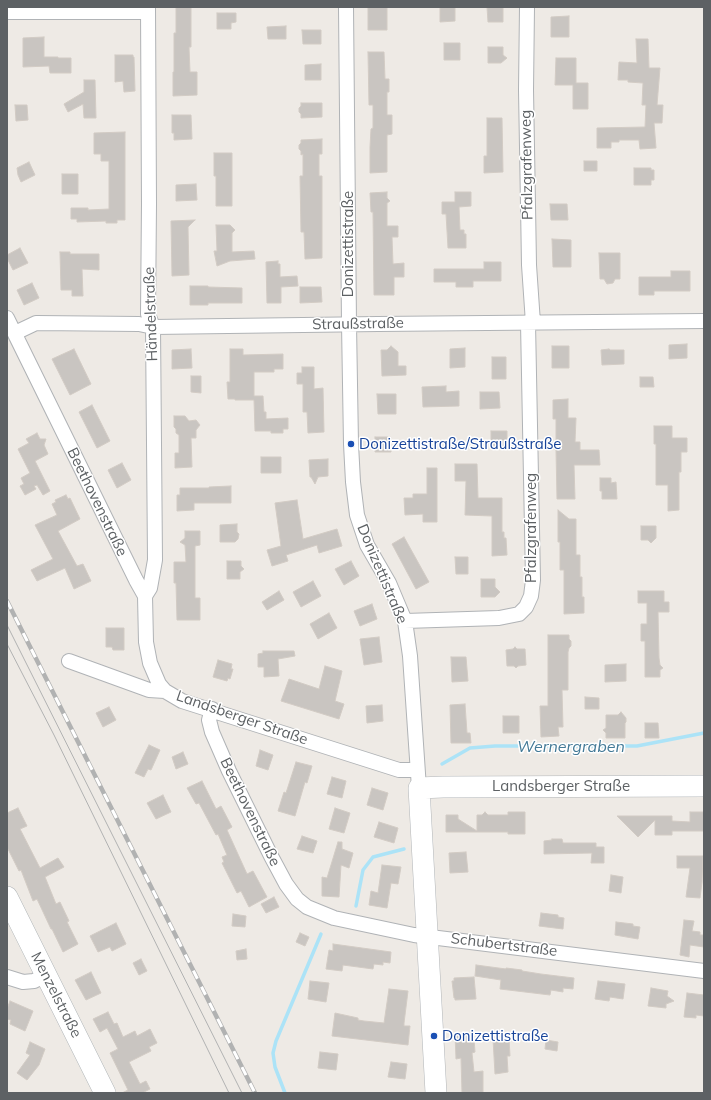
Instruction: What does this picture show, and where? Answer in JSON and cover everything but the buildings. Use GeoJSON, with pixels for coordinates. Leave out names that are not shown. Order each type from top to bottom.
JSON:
{"type":"FeatureCollection","features":[{"type":"Feature","properties":{"kind":"street","name":"Donizettistraße"},"geometry":{"type":"LineString","coordinates":[[346,7],[349,324],[353,482],[357,515],[367,546],[389,583],[405,621],[410,656],[428,937],[436,1093]]}},
{"type":"Feature","properties":{"kind":"street","name":"Pfalzgrafenweg"},"geometry":{"type":"LineString","coordinates":[[405,621],[499,618],[519,614],[526,607],[531,596],[533,580],[531,323],[526,90],[527,7]]}},
{"type":"Feature","properties":{"kind":"street"},"geometry":{"type":"LineString","coordinates":[[7,12],[148,10]]}},
{"type":"Feature","properties":{"kind":"street","name":"Händelstraße"},"geometry":{"type":"LineString","coordinates":[[145,596],[150,588],[155,560],[152,327],[148,314],[148,10]]}},
{"type":"Feature","properties":{"kind":"street","name":"Beethovenstraße"},"geometry":{"type":"LineString","coordinates":[[7,318],[145,596],[146,642],[150,663],[159,684],[165,691]]}},
{"type":"Feature","properties":{"kind":"street","name":"Straußstraße"},"geometry":{"type":"LineString","coordinates":[[15,334],[36,323],[139,324],[152,327],[704,321]]}},
{"type":"Feature","properties":{"kind":"street","name":"Landsberger Straße"},"geometry":{"type":"LineString","coordinates":[[69,661],[150,690],[165,691],[182,701],[212,709],[399,770],[418,779],[451,786],[704,786]]}},
{"type":"Feature","properties":{"kind":"street","name":"Beethovenstraße"},"geometry":{"type":"LineString","coordinates":[[212,709],[209,720],[212,732],[229,771],[286,884],[297,899],[307,907]]}},
{"type":"Feature","properties":{"kind":"street","name":"Menzelstraße"},"geometry":{"type":"LineString","coordinates":[[7,897],[105,1093]]}},
{"type":"Feature","properties":{"kind":"street","name":"Schubertstraße"},"geometry":{"type":"LineString","coordinates":[[307,907],[334,918],[428,937],[457,939],[704,971]]}},
{"type":"Feature","properties":{"kind":"street"},"geometry":{"type":"LineString","coordinates":[[7,977],[23,982],[34,981],[46,975]]}},
{"type":"Feature","properties":{"kind":"waterway","name":"Wernergraben"},"geometry":{"type":"LineString","coordinates":[[442,764],[470,748],[495,746],[637,746],[704,733]]}},
{"type":"Feature","properties":{"kind":"waterway","name":"Wernergraben"},"geometry":{"type":"LineString","coordinates":[[356,906],[363,870],[373,857],[404,849]]}},
{"type":"Feature","properties":{"kind":"waterway","name":"Wernergraben"},"geometry":{"type":"LineString","coordinates":[[285,1093],[275,1067],[273,1053],[276,1041],[321,934]]}},
{"type":"Feature","properties":{"kind":"tram line"},"geometry":{"type":"LineString","coordinates":[[7,625],[242,1093]]}},
{"type":"Feature","properties":{"kind":"tram line"},"geometry":{"type":"LineString","coordinates":[[7,644],[54,735],[229,1093]]}},
{"type":"Feature","properties":{"kind":"railway"},"geometry":{"type":"LineString","coordinates":[[7,601],[255,1093]]}},
{"type":"Feature","properties":{"kind":"place","name":"Donizettistraße/Straußstraße"},"geometry":{"type":"Point","coordinates":[351,444]}},
{"type":"Feature","properties":{"kind":"place","name":"Donizettistraße"},"geometry":{"type":"Point","coordinates":[434,1036]}}]}
